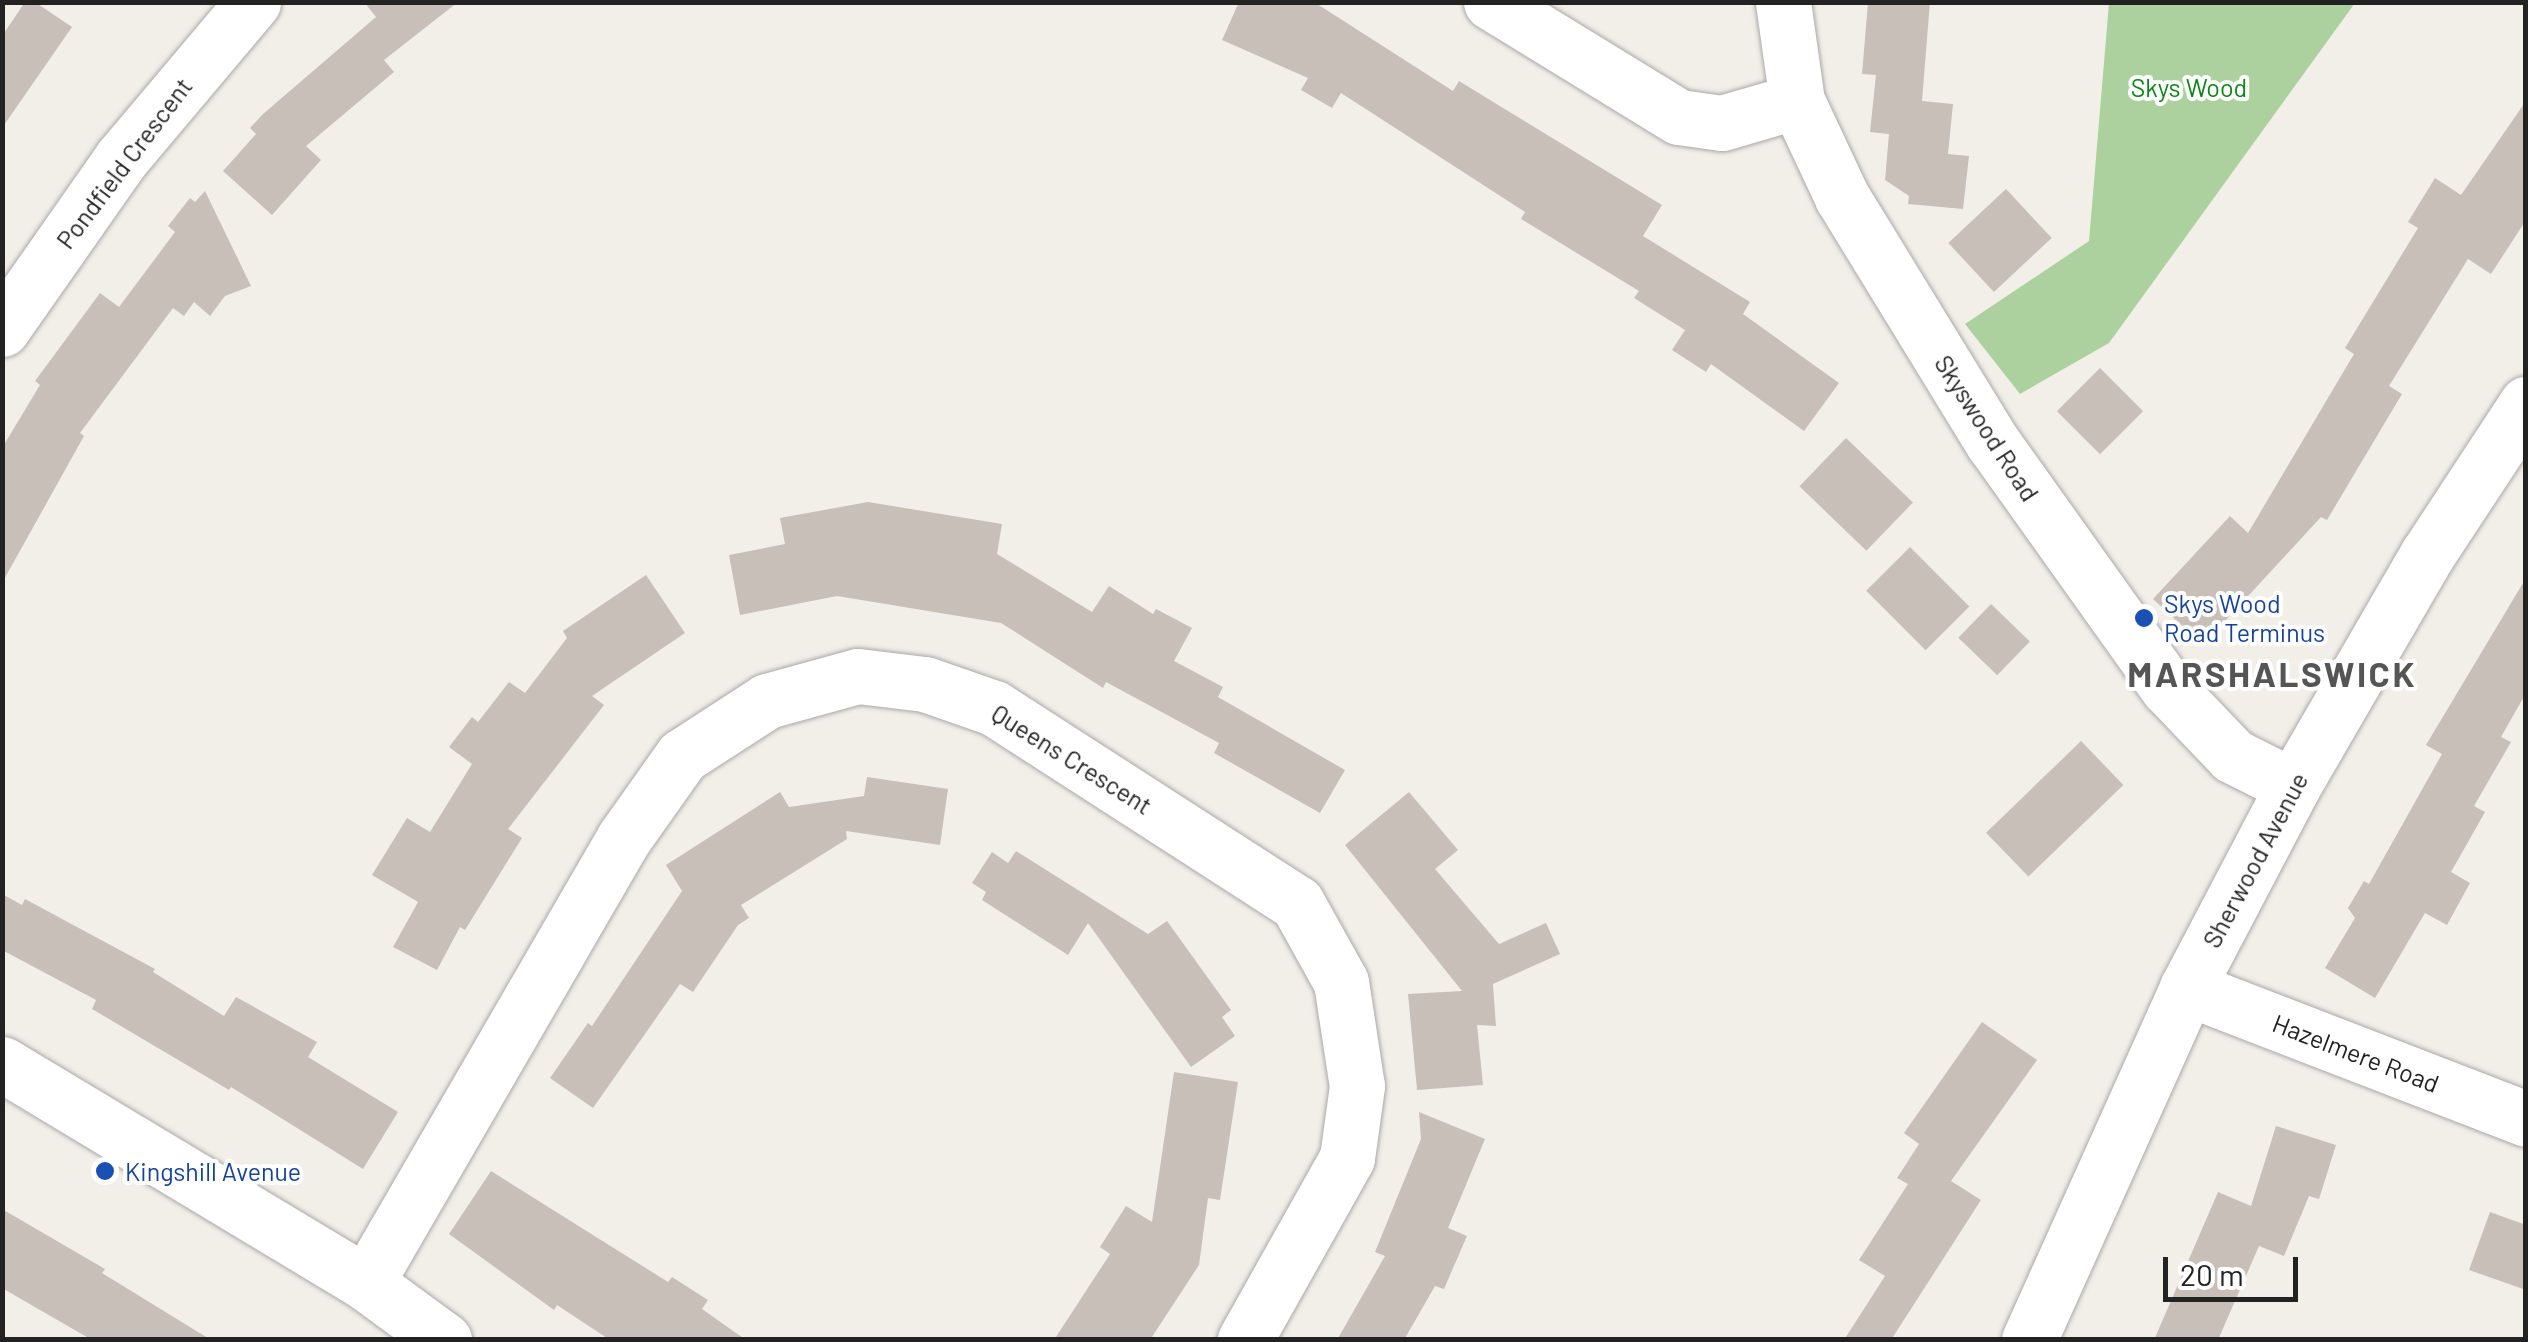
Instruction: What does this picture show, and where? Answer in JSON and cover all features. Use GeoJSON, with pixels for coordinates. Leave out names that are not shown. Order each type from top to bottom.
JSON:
{"type":"FeatureCollection","features":[{"type":"Feature","properties":{"kind":"street","name":"Pondfield Crescent"},"geometry":{"type":"LineString","coordinates":[[2,329],[120,159],[253,2]]}},
{"type":"Feature","properties":{"kind":"street"},"geometry":{"type":"LineString","coordinates":[[1491,2],[1679,117],[1722,123],[1797,101]]}},
{"type":"Feature","properties":{"kind":"street","name":"Skyswood Road"},"geometry":{"type":"LineString","coordinates":[[1783,2],[1797,101],[1842,197],[1993,443],[2168,688],[2233,756],[2293,786]]}},
{"type":"Feature","properties":{"kind":"street","name":"Sherwood Avenue"},"geometry":{"type":"LineString","coordinates":[[2029,1340],[2187,988],[2293,786],[2427,555],[2526,404]]}},
{"type":"Feature","properties":{"kind":"street","name":"Queens Crescent"},"geometry":{"type":"LineString","coordinates":[[366,1283],[624,838],[682,756],[767,701],[858,676],[925,684],[994,708],[1297,902],[1341,982],[1357,1086],[1348,1158],[1245,1340]]}},
{"type":"Feature","properties":{"kind":"street","name":"Hazelmere Road"},"geometry":{"type":"LineString","coordinates":[[2187,988],[2526,1119]]}},
{"type":"Feature","properties":{"kind":"street"},"geometry":{"type":"LineString","coordinates":[[2,1064],[366,1283],[444,1340]]}},
{"type":"Feature","properties":{"kind":"green space","name":"Skys Wood"},"geometry":{"type":"Polygon","coordinates":[[[2109,3],[2355,3],[2109,343],[2020,394],[1965,324],[2089,241],[2109,3]]]}},
{"type":"Feature","properties":{"kind":"building"},"geometry":{"type":"Polygon","coordinates":[[[25,2],[35,2],[72,27],[2,128],[2,36],[25,2]]]}},
{"type":"Feature","properties":{"kind":"building"},"geometry":{"type":"Polygon","coordinates":[[[364,2],[458,2],[384,60],[394,72],[306,146],[321,160],[272,215],[223,171],[256,134],[250,128],[263,114],[376,17],[364,2]]]}},
{"type":"Feature","properties":{"kind":"building"},"geometry":{"type":"Polygon","coordinates":[[[1239,2],[1314,2],[1453,91],[1459,81],[1662,205],[1643,236],[1750,302],[1743,314],[1839,383],[1804,431],[1711,364],[1706,372],[1672,350],[1685,330],[1634,298],[1639,291],[1521,219],[1525,212],[1341,93],[1332,108],[1301,90],[1308,78],[1222,40],[1239,2]]]}},
{"type":"Feature","properties":{"kind":"building"},"geometry":{"type":"Polygon","coordinates":[[[1868,2],[1930,2],[1922,101],[1953,104],[1948,154],[1969,156],[1963,209],[1908,204],[1909,196],[1885,180],[1889,134],[1870,132],[1876,75],[1862,74],[1868,2]]]}},
{"type":"Feature","properties":{"kind":"building"},"geometry":{"type":"Polygon","coordinates":[[[2526,101],[2526,220],[2491,274],[2468,259],[2389,386],[2402,394],[2327,520],[2321,517],[2203,645],[2153,599],[2230,516],[2248,533],[2354,354],[2345,348],[2418,228],[2408,222],[2435,178],[2461,195],[2526,101]]]}},
{"type":"Feature","properties":{"kind":"building"},"geometry":{"type":"Polygon","coordinates":[[[2006,189],[2052,238],[1994,292],[1948,243],[2006,189]]]}},
{"type":"Feature","properties":{"kind":"building"},"geometry":{"type":"Polygon","coordinates":[[[205,191],[251,286],[225,296],[210,316],[194,302],[184,316],[173,308],[80,433],[84,436],[2,583],[2,448],[40,385],[35,381],[100,293],[119,307],[175,232],[168,226],[190,198],[195,202],[205,191]]]}},
{"type":"Feature","properties":{"kind":"building"},"geometry":{"type":"Polygon","coordinates":[[[2100,368],[2143,411],[2100,454],[2057,411],[2100,368]]]}},
{"type":"Feature","properties":{"kind":"building"},"geometry":{"type":"Polygon","coordinates":[[[1846,438],[1913,503],[1866,551],[1799,486],[1846,438]]]}},
{"type":"Feature","properties":{"kind":"building"},"geometry":{"type":"Polygon","coordinates":[[[868,502],[1002,524],[997,554],[1092,612],[1109,586],[1153,614],[1156,609],[1192,628],[1174,661],[1223,687],[1218,697],[1345,770],[1320,813],[1214,753],[1219,743],[1106,682],[1103,688],[1001,623],[837,596],[740,615],[729,555],[785,544],[780,518],[868,502]]]}},
{"type":"Feature","properties":{"kind":"building"},"geometry":{"type":"Polygon","coordinates":[[[1910,547],[1969,606],[1926,650],[1866,591],[1910,547]]]}},
{"type":"Feature","properties":{"kind":"building"},"geometry":{"type":"Polygon","coordinates":[[[646,575],[685,633],[592,696],[604,705],[508,829],[522,838],[465,930],[460,927],[437,970],[393,947],[418,902],[372,875],[407,818],[430,832],[472,764],[449,747],[472,717],[478,722],[509,682],[525,693],[567,638],[563,631],[646,575]]]}},
{"type":"Feature","properties":{"kind":"building"},"geometry":{"type":"Polygon","coordinates":[[[2526,578],[2526,693],[2501,737],[2511,742],[2474,806],[2485,812],[2451,872],[2470,883],[2447,925],[2425,913],[2375,998],[2325,968],[2355,918],[2348,908],[2364,881],[2369,884],[2442,754],[2426,745],[2526,578]]]}},
{"type":"Feature","properties":{"kind":"building"},"geometry":{"type":"Polygon","coordinates":[[[1991,604],[2030,642],[1997,675],[1958,638],[1991,604]]]}},
{"type":"Feature","properties":{"kind":"building"},"geometry":{"type":"Polygon","coordinates":[[[2081,741],[2123,785],[2028,877],[1986,833],[2081,741]]]}},
{"type":"Feature","properties":{"kind":"building"},"geometry":{"type":"Polygon","coordinates":[[[867,777],[948,789],[940,845],[846,831],[847,839],[741,905],[749,918],[738,925],[693,992],[680,984],[593,1108],[550,1078],[588,1023],[592,1026],[682,891],[666,865],[780,792],[789,807],[864,796],[867,777]]]}},
{"type":"Feature","properties":{"kind":"building"},"geometry":{"type":"Polygon","coordinates":[[[1409,792],[1458,850],[1435,869],[1499,944],[1546,923],[1560,954],[1493,984],[1496,1026],[1477,1025],[1483,1085],[1417,1090],[1408,994],[1462,991],[1345,845],[1409,792]]]}},
{"type":"Feature","properties":{"kind":"building"},"geometry":{"type":"Polygon","coordinates":[[[1016,851],[1148,934],[1167,921],[1231,1010],[1222,1017],[1235,1036],[1191,1067],[1088,923],[1068,955],[982,900],[986,892],[972,883],[992,852],[1008,863],[1016,851]]]}},
{"type":"Feature","properties":{"kind":"building"},"geometry":{"type":"Polygon","coordinates":[[[2,894],[22,905],[25,899],[155,969],[153,972],[224,1016],[236,997],[317,1042],[308,1057],[398,1112],[363,1169],[231,1087],[229,1090],[92,1009],[96,1000],[2,950],[2,894]]]}},
{"type":"Feature","properties":{"kind":"building"},"geometry":{"type":"Polygon","coordinates":[[[1982,1022],[2037,1060],[1951,1181],[1981,1200],[1891,1340],[1844,1340],[1885,1276],[1859,1260],[1908,1184],[1897,1178],[1919,1144],[1904,1133],[1982,1022]]]}},
{"type":"Feature","properties":{"kind":"building"},"geometry":{"type":"Polygon","coordinates":[[[1174,1072],[1238,1082],[1220,1200],[1208,1198],[1199,1265],[1150,1340],[1054,1340],[1110,1254],[1100,1247],[1126,1206],[1152,1222],[1174,1072]]]}},
{"type":"Feature","properties":{"kind":"building"},"geometry":{"type":"Polygon","coordinates":[[[1419,1112],[1485,1139],[1448,1228],[1467,1236],[1444,1289],[1435,1286],[1404,1340],[1337,1340],[1385,1256],[1375,1252],[1421,1139],[1419,1112]]]}},
{"type":"Feature","properties":{"kind":"building"},"geometry":{"type":"Polygon","coordinates":[[[2276,1126],[2336,1145],[2319,1199],[2309,1196],[2284,1256],[2259,1246],[2218,1340],[2154,1340],[2218,1192],[2251,1206],[2276,1126]]]}},
{"type":"Feature","properties":{"kind":"building"},"geometry":{"type":"Polygon","coordinates":[[[491,1171],[668,1282],[672,1277],[708,1300],[702,1309],[746,1340],[610,1340],[557,1305],[554,1310],[449,1234],[491,1171]]]}},
{"type":"Feature","properties":{"kind":"building"},"geometry":{"type":"Polygon","coordinates":[[[2,1209],[105,1269],[102,1273],[211,1340],[92,1340],[2,1288],[2,1209]]]}},
{"type":"Feature","properties":{"kind":"building"},"geometry":{"type":"Polygon","coordinates":[[[2490,1212],[2526,1225],[2526,1290],[2469,1270],[2490,1212]]]}},
{"type":"Feature","properties":{"kind":"place","name":"Skys Wood Road Terminus"},"geometry":{"type":"Point","coordinates":[2144,618]}},
{"type":"Feature","properties":{"kind":"place","name":"Kingshill Avenue"},"geometry":{"type":"Point","coordinates":[105,1171]}},
{"type":"Feature","properties":{"kind":"district","name":"MARSHALSWICK"},"geometry":{"type":"Point","coordinates":[2272,673]}}]}
